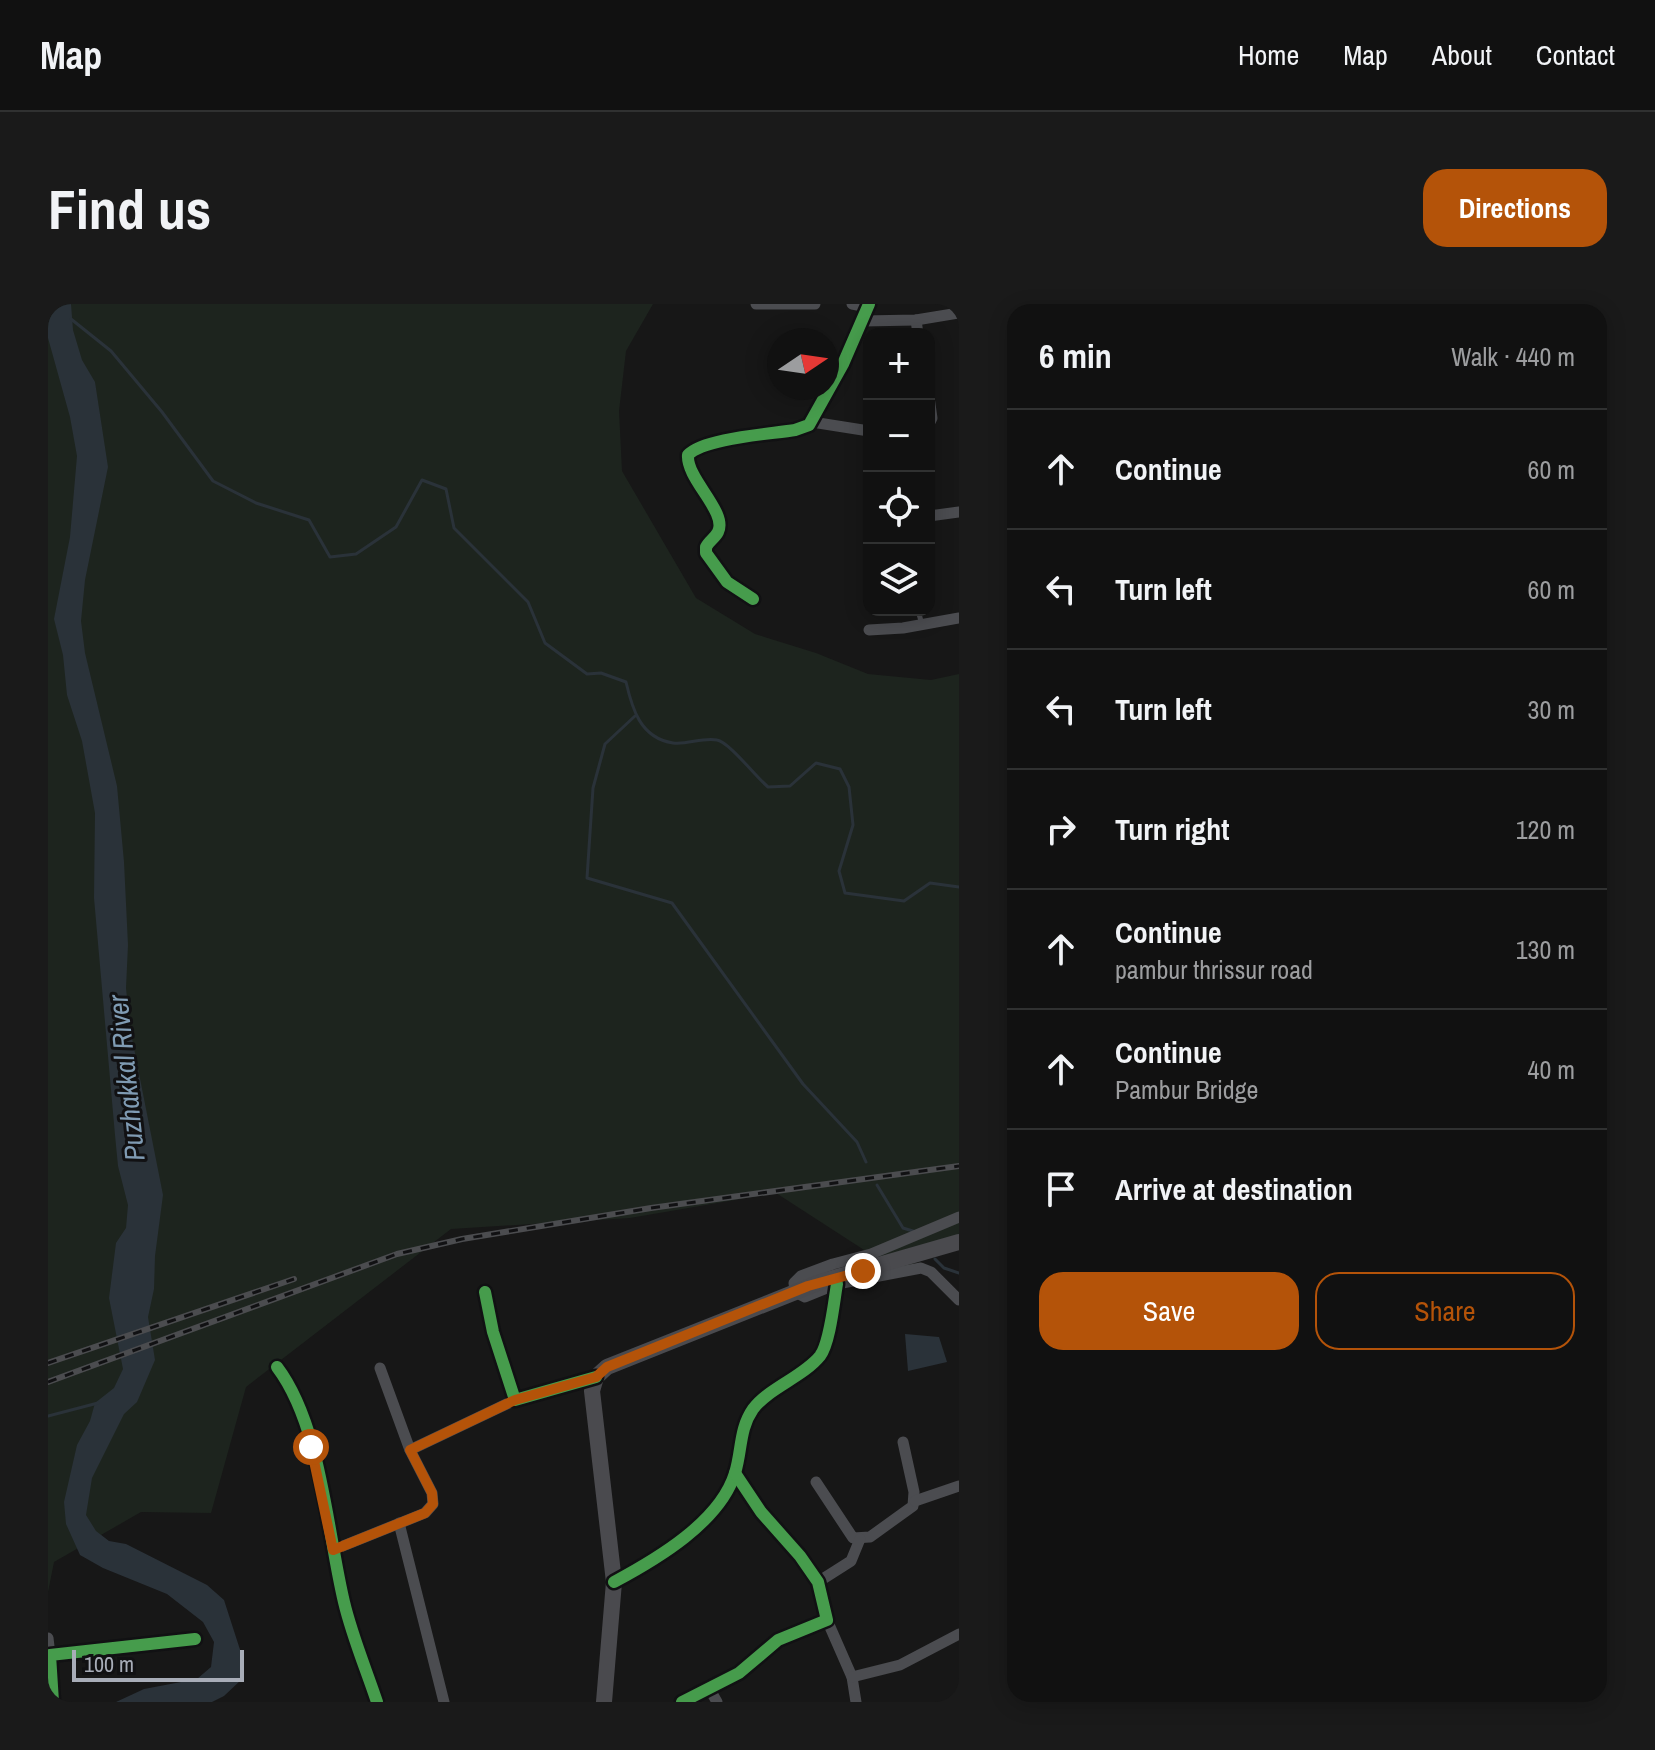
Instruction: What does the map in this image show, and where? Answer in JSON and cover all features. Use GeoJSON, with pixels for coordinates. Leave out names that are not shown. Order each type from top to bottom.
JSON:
{"type":"FeatureCollection","features":[{"type":"Feature","properties":{"kind":"main road"},"geometry":{"type":"LineString","coordinates":[[604,1702],[614,1582],[592,1391],[596,1377],[607,1367],[823,1281],[959,1242]]}},
{"type":"Feature","properties":{"kind":"street"},"geometry":{"type":"LineString","coordinates":[[756,304],[815,304]]}},
{"type":"Feature","properties":{"kind":"street"},"geometry":{"type":"LineString","coordinates":[[812,422],[869,305],[852,304]]}},
{"type":"Feature","properties":{"kind":"street"},"geometry":{"type":"LineString","coordinates":[[863,321],[916,320],[959,313]]}},
{"type":"Feature","properties":{"kind":"street"},"geometry":{"type":"LineString","coordinates":[[916,320],[917,328]]}},
{"type":"Feature","properties":{"kind":"street"},"geometry":{"type":"LineString","coordinates":[[753,599],[727,582],[706,553],[706,547],[719,526],[711,504],[690,471],[688,455],[692,450],[706,445],[795,430],[812,422],[863,430]]}},
{"type":"Feature","properties":{"kind":"street"},"geometry":{"type":"LineString","coordinates":[[935,515],[959,512]]}},
{"type":"Feature","properties":{"kind":"street"},"geometry":{"type":"LineString","coordinates":[[869,630],[922,626],[959,618]]}},
{"type":"Feature","properties":{"kind":"street"},"geometry":{"type":"LineString","coordinates":[[959,1217],[871,1254],[801,1276],[794,1283],[795,1292],[805,1297],[837,1284],[921,1268],[931,1272],[959,1300]]}},
{"type":"Feature","properties":{"kind":"street"},"geometry":{"type":"LineString","coordinates":[[614,1582],[649,1563],[693,1531],[726,1496],[735,1473],[744,1425],[753,1410],[820,1356],[837,1284]]}},
{"type":"Feature","properties":{"kind":"street"},"geometry":{"type":"LineString","coordinates":[[485,1292],[493,1332],[515,1400]]}},
{"type":"Feature","properties":{"kind":"street"},"geometry":{"type":"LineString","coordinates":[[277,1367],[290,1384],[305,1425],[318,1469],[345,1606],[377,1702]]}},
{"type":"Feature","properties":{"kind":"street"},"geometry":{"type":"LineString","coordinates":[[333,1550],[425,1513],[433,1504],[432,1493],[410,1450],[380,1368]]}},
{"type":"Feature","properties":{"kind":"street"},"geometry":{"type":"LineString","coordinates":[[410,1450],[515,1400],[596,1377]]}},
{"type":"Feature","properties":{"kind":"street"},"geometry":{"type":"LineString","coordinates":[[903,1442],[915,1501]]}},
{"type":"Feature","properties":{"kind":"street"},"geometry":{"type":"LineString","coordinates":[[735,1473],[761,1512],[800,1556],[818,1582],[827,1620],[852,1677],[853,1701]]}},
{"type":"Feature","properties":{"kind":"street"},"geometry":{"type":"LineString","coordinates":[[816,1482],[848,1533],[860,1539],[870,1537],[904,1515],[915,1501],[959,1486]]}},
{"type":"Feature","properties":{"kind":"street"},"geometry":{"type":"LineString","coordinates":[[399,1523],[444,1702]]}},
{"type":"Feature","properties":{"kind":"street"},"geometry":{"type":"LineString","coordinates":[[818,1582],[851,1561],[860,1539]]}},
{"type":"Feature","properties":{"kind":"street"},"geometry":{"type":"LineString","coordinates":[[682,1702],[739,1673],[778,1640],[827,1620]]}},
{"type":"Feature","properties":{"kind":"street"},"geometry":{"type":"LineString","coordinates":[[852,1677],[900,1665],[959,1634]]}},
{"type":"Feature","properties":{"kind":"street"},"geometry":{"type":"LineString","coordinates":[[48,1638],[51,1702]]}},
{"type":"Feature","properties":{"kind":"street"},"geometry":{"type":"LineString","coordinates":[[50,1655],[195,1639]]}},
{"type":"Feature","properties":{"kind":"street"},"geometry":{"type":"LineString","coordinates":[[709,1688],[717,1702]]}},
{"type":"Feature","properties":{"kind":"lane"},"geometry":{"type":"LineString","coordinates":[[920,616],[922,626]]}},
{"type":"Feature","properties":{"kind":"shaded area"},"geometry":{"type":"Polygon","coordinates":[[[48,304],[653,304],[626,351],[619,411],[622,471],[696,598],[755,634],[816,653],[868,674],[931,680],[959,674],[959,1248],[895,1270],[776,1193],[630,1218],[451,1229],[246,1387],[211,1513],[141,1512],[54,1562],[48,1592],[48,304]]]}},
{"type":"Feature","properties":{"kind":"water","name":"Puzhakkal River"},"geometry":{"type":"Polygon","coordinates":[[[48,304],[71,304],[73,330],[82,360],[95,382],[108,467],[85,580],[81,621],[85,653],[117,786],[124,862],[128,945],[126,988],[130,1028],[163,1195],[154,1289],[148,1317],[155,1360],[137,1402],[124,1414],[92,1478],[86,1515],[96,1531],[109,1541],[126,1544],[207,1585],[224,1600],[244,1662],[241,1680],[224,1696],[212,1702],[116,1702],[144,1689],[197,1679],[211,1667],[214,1642],[203,1622],[167,1594],[103,1568],[80,1555],[66,1524],[64,1502],[77,1445],[90,1421],[95,1403],[114,1388],[123,1369],[109,1298],[116,1243],[126,1228],[128,1205],[118,1166],[94,898],[95,813],[82,741],[67,695],[63,655],[54,619],[70,537],[77,456],[70,417],[48,338],[48,304]]]}},
{"type":"Feature","properties":{"kind":"water"},"geometry":{"type":"Polygon","coordinates":[[[905,1334],[939,1337],[947,1362],[908,1371],[905,1334]]]}},
{"type":"Feature","properties":{"kind":"waterway"},"geometry":{"type":"LineString","coordinates":[[71,319],[111,351],[162,412],[213,481],[256,503],[309,520],[330,557],[356,554],[396,527],[422,480],[446,489],[454,528],[528,602],[545,643],[587,674],[601,673],[626,682],[639,720],[653,735],[673,743],[712,739],[722,742],[768,787],[790,786],[816,763],[840,769],[849,787],[853,825],[839,871],[845,893],[904,901],[930,883],[959,887]]}},
{"type":"Feature","properties":{"kind":"waterway"},"geometry":{"type":"LineString","coordinates":[[635,716],[605,744],[593,788],[587,878],[672,903],[803,1084],[857,1142],[866,1162]]}},
{"type":"Feature","properties":{"kind":"waterway"},"geometry":{"type":"LineString","coordinates":[[877,1185],[903,1228],[916,1232]]}},
{"type":"Feature","properties":{"kind":"waterway"},"geometry":{"type":"LineString","coordinates":[[935,1259],[944,1268],[959,1273]]}},
{"type":"Feature","properties":{"kind":"waterway"},"geometry":{"type":"LineString","coordinates":[[48,1416],[98,1403]]}},
{"type":"Feature","properties":{"kind":"railway"},"geometry":{"type":"LineString","coordinates":[[48,1382],[397,1254],[462,1239],[651,1208],[959,1166]]}},
{"type":"Feature","properties":{"kind":"railway"},"geometry":{"type":"LineString","coordinates":[[48,1363],[294,1279]]}},
{"type":"Feature","properties":{"kind":"cycle path"},"geometry":{"type":"LineString","coordinates":[[753,599],[727,582],[706,553],[706,547],[718,532],[720,524],[693,474],[688,455],[708,444],[809,425],[843,364],[869,304]]}},
{"type":"Feature","properties":{"kind":"cycle path"},"geometry":{"type":"LineString","coordinates":[[614,1582],[685,1537],[716,1507],[735,1473],[743,1432],[753,1409],[768,1394],[805,1370],[820,1356],[829,1332],[837,1284]]}},
{"type":"Feature","properties":{"kind":"cycle path"},"geometry":{"type":"LineString","coordinates":[[485,1292],[493,1332],[515,1400],[596,1377]]}},
{"type":"Feature","properties":{"kind":"cycle path"},"geometry":{"type":"LineString","coordinates":[[277,1367],[292,1391],[313,1448],[344,1602],[377,1702]]}},
{"type":"Feature","properties":{"kind":"cycle path"},"geometry":{"type":"LineString","coordinates":[[682,1702],[739,1673],[778,1640],[827,1620],[818,1582],[800,1556],[761,1512],[735,1473]]}},
{"type":"Feature","properties":{"kind":"cycle path"},"geometry":{"type":"LineString","coordinates":[[53,1702],[50,1655],[195,1639]]}},
{"type":"Feature","properties":{"kind":"route"},"geometry":{"type":"LineString","coordinates":[[311,1447],[333,1550],[425,1513],[433,1504],[432,1493],[410,1450],[515,1400],[596,1377],[607,1367],[808,1286],[863,1271]]}}]}
